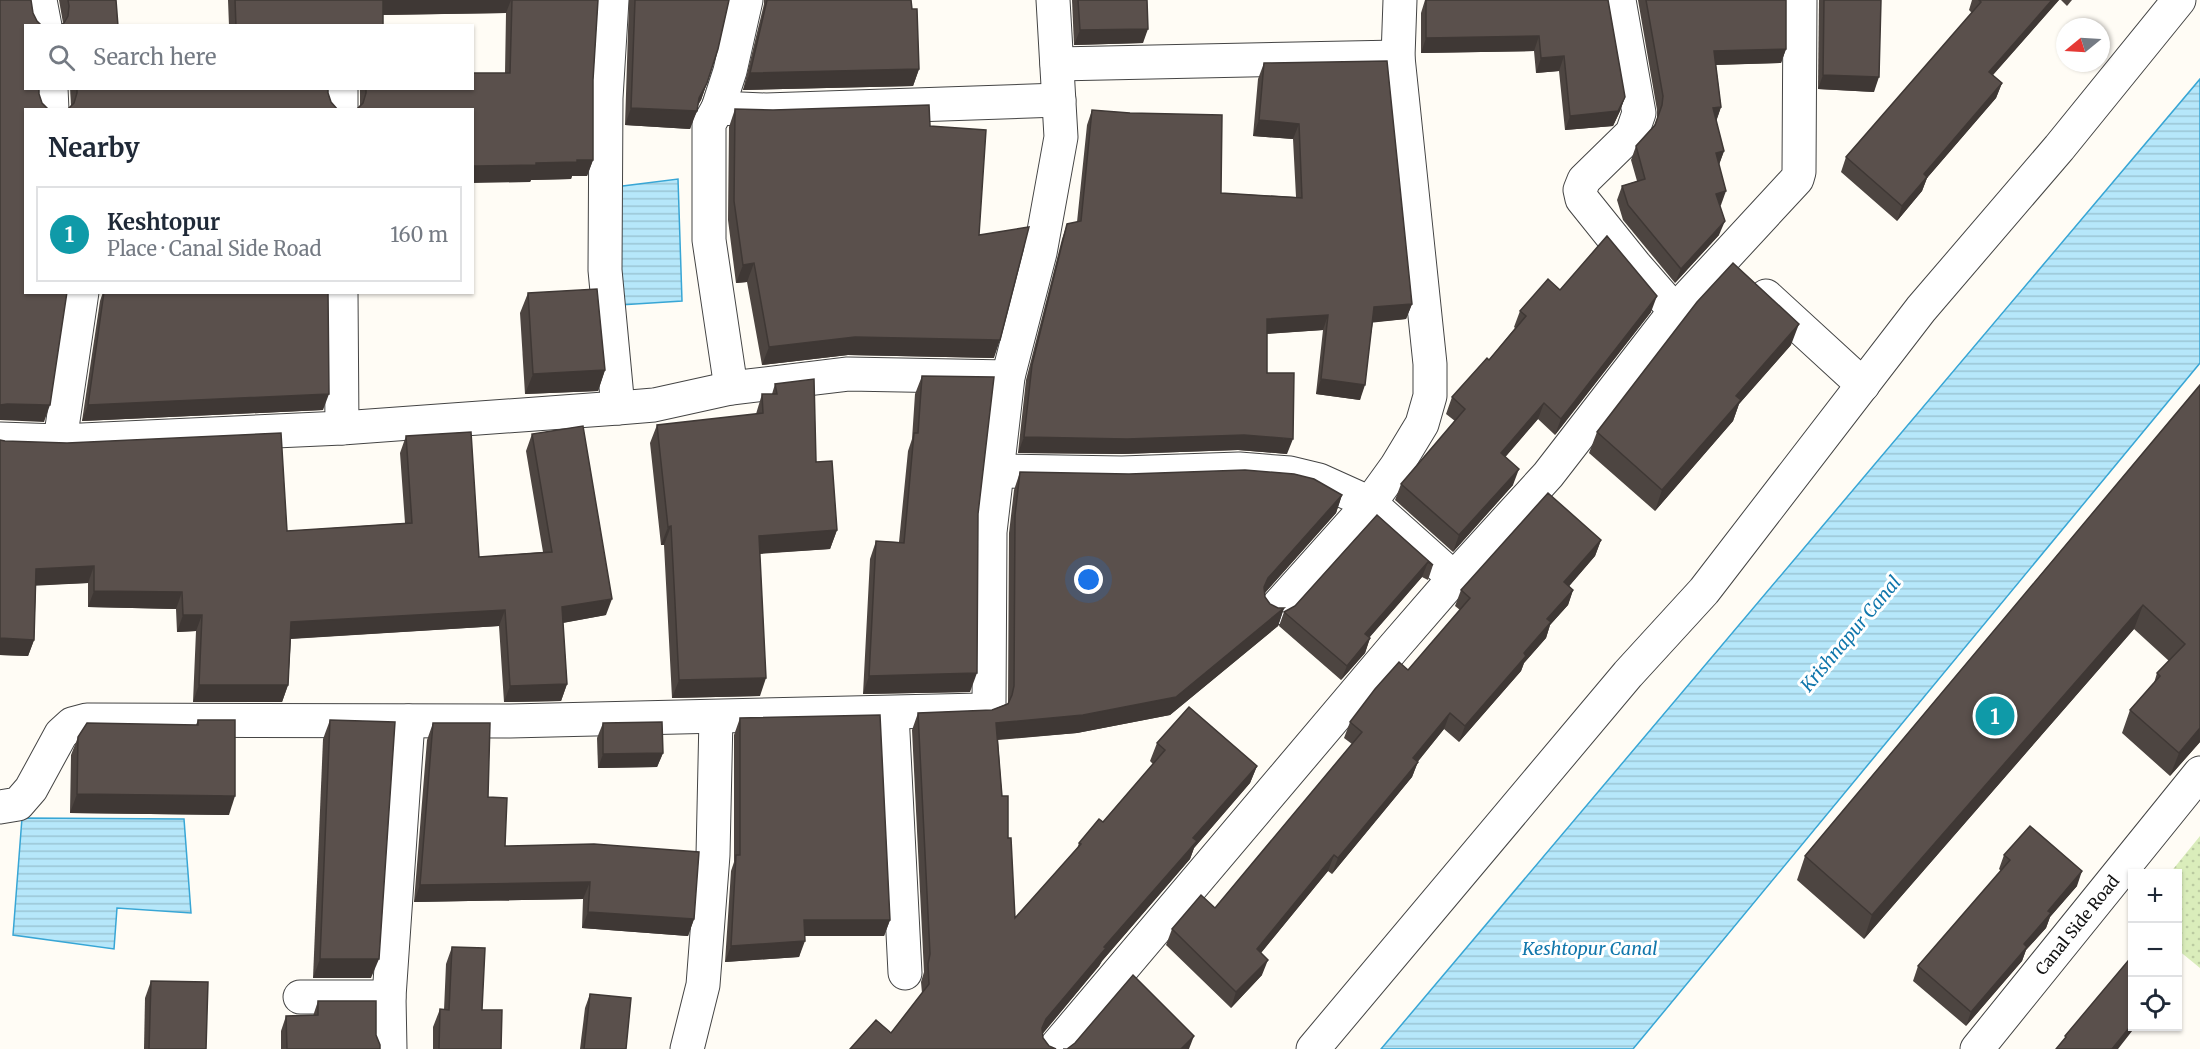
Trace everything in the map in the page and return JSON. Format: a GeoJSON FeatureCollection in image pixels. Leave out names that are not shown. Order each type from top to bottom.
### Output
{"type":"FeatureCollection","features":[{"type":"Feature","properties":{"kind":"street"},"geometry":{"type":"LineString","coordinates":[[40,0],[45,24]]}},
{"type":"Feature","properties":{"kind":"street"},"geometry":{"type":"LineString","coordinates":[[612,0],[606,98],[605,270],[618,408]]}},
{"type":"Feature","properties":{"kind":"street"},"geometry":{"type":"LineString","coordinates":[[731,388],[709,240],[710,124],[718,108],[730,71],[746,0]]}},
{"type":"Feature","properties":{"kind":"street"},"geometry":{"type":"LineString","coordinates":[[0,807],[18,804],[31,789],[61,734],[72,723],[87,720],[408,721],[716,717],[892,713],[988,708],[990,532],[1008,377],[1040,253],[1061,136],[1053,0]]}},
{"type":"Feature","properties":{"kind":"street"},"geometry":{"type":"LineString","coordinates":[[1276,608],[1370,503],[1422,424],[1430,396],[1430,364],[1398,57],[1400,0]]}},
{"type":"Feature","properties":{"kind":"street"},"geometry":{"type":"LineString","coordinates":[[1619,0],[1639,113],[1632,133],[1584,180],[1580,190],[1582,199],[1588,207],[1675,311]]}},
{"type":"Feature","properties":{"kind":"street"},"geometry":{"type":"LineString","coordinates":[[1054,1049],[1454,578],[1548,475],[1675,311],[1797,180],[1799,172],[1800,0]]}},
{"type":"Feature","properties":{"kind":"street"},"geometry":{"type":"LineString","coordinates":[[1313,1049],[1628,674],[1704,591],[1922,309],[2059,148],[2180,0]]}},
{"type":"Feature","properties":{"kind":"street"},"geometry":{"type":"LineString","coordinates":[[1057,64],[1398,57]]}},
{"type":"Feature","properties":{"kind":"street"},"geometry":{"type":"LineString","coordinates":[[51,90],[52,108]]}},
{"type":"Feature","properties":{"kind":"street"},"geometry":{"type":"LineString","coordinates":[[341,90],[341,108]]}},
{"type":"Feature","properties":{"kind":"street"},"geometry":{"type":"LineString","coordinates":[[718,108],[766,110],[1059,100]]}},
{"type":"Feature","properties":{"kind":"street"},"geometry":{"type":"LineString","coordinates":[[1725,258],[1863,385]]}},
{"type":"Feature","properties":{"kind":"street"},"geometry":{"type":"LineString","coordinates":[[60,441],[82,294]]}},
{"type":"Feature","properties":{"kind":"street"},"geometry":{"type":"LineString","coordinates":[[341,294],[342,428]]}},
{"type":"Feature","properties":{"kind":"street"},"geometry":{"type":"LineString","coordinates":[[0,439],[60,441],[342,428],[618,408],[654,405],[731,388],[848,374],[1008,377]]}},
{"type":"Feature","properties":{"kind":"street"},"geometry":{"type":"LineString","coordinates":[[997,471],[1122,473],[1262,469],[1290,473],[1319,480],[1370,503],[1454,578]]}},
{"type":"Feature","properties":{"kind":"street"},"geometry":{"type":"LineString","coordinates":[[892,713],[904,973]]}},
{"type":"Feature","properties":{"kind":"street"},"geometry":{"type":"LineString","coordinates":[[687,1049],[703,985],[713,855],[716,717]]}},
{"type":"Feature","properties":{"kind":"street"},"geometry":{"type":"LineString","coordinates":[[390,1049],[389,998],[408,721]]}},
{"type":"Feature","properties":{"kind":"street","name":"Canal Side Road"},"geometry":{"type":"LineString","coordinates":[[1977,1049],[2200,773]]}},
{"type":"Feature","properties":{"kind":"street"},"geometry":{"type":"LineString","coordinates":[[300,997],[389,998]]}},
{"type":"Feature","properties":{"kind":"green space"},"geometry":{"type":"Polygon","coordinates":[[[2200,836],[2200,968],[2182,953],[2182,869],[2173,869],[2200,836]]]}},
{"type":"Feature","properties":{"kind":"water","name":"Keshtopur Canal"},"geometry":{"type":"Polygon","coordinates":[[[2200,79],[2200,363],[1633,1049],[1381,1049],[2200,79]]]}},
{"type":"Feature","properties":{"kind":"water"},"geometry":{"type":"Polygon","coordinates":[[[678,179],[682,301],[620,305],[615,187],[678,179]]]}},
{"type":"Feature","properties":{"kind":"water"},"geometry":{"type":"Polygon","coordinates":[[[22,818],[184,819],[191,913],[117,908],[114,949],[13,935],[22,818]]]}},
{"type":"Feature","properties":{"kind":"building"},"geometry":{"type":"Polygon","coordinates":[[[0,0],[31,0],[33,13],[40,24],[24,24],[24,90],[39,90],[42,103],[47,108],[24,108],[24,294],[67,294],[50,405],[0,405],[0,0]]]}},
{"type":"Feature","properties":{"kind":"building"},"geometry":{"type":"Polygon","coordinates":[[[68,0],[116,0],[118,24],[62,24],[68,16],[68,0]]]}},
{"type":"Feature","properties":{"kind":"building"},"geometry":{"type":"Polygon","coordinates":[[[235,0],[383,0],[383,24],[236,24],[235,0]]]}},
{"type":"Feature","properties":{"kind":"building"},"geometry":{"type":"Polygon","coordinates":[[[512,0],[598,0],[593,80],[593,160],[536,163],[536,165],[474,166],[474,108],[358,108],[363,103],[366,90],[474,90],[474,73],[510,73],[512,0]]]}},
{"type":"Feature","properties":{"kind":"building"},"geometry":{"type":"Polygon","coordinates":[[[635,0],[729,0],[718,49],[707,83],[699,98],[697,111],[631,108],[635,0]]]}},
{"type":"Feature","properties":{"kind":"building"},"geometry":{"type":"Polygon","coordinates":[[[767,0],[911,0],[912,9],[917,9],[919,69],[750,73],[767,0]]]}},
{"type":"Feature","properties":{"kind":"building"},"geometry":{"type":"Polygon","coordinates":[[[1078,0],[1147,0],[1148,29],[1080,30],[1078,0]]]}},
{"type":"Feature","properties":{"kind":"building"},"geometry":{"type":"Polygon","coordinates":[[[1426,0],[1608,0],[1625,97],[1618,111],[1570,116],[1564,56],[1541,58],[1539,36],[1426,38],[1426,0]]]}},
{"type":"Feature","properties":{"kind":"building"},"geometry":{"type":"Polygon","coordinates":[[[1646,0],[1786,0],[1786,49],[1714,51],[1721,107],[1713,108],[1724,151],[1716,153],[1726,191],[1716,194],[1725,221],[1681,269],[1628,205],[1622,186],[1645,179],[1636,146],[1655,125],[1662,105],[1663,96],[1646,0]]]}},
{"type":"Feature","properties":{"kind":"building"},"geometry":{"type":"Polygon","coordinates":[[[1824,0],[1881,0],[1879,77],[1823,75],[1824,0]]]}},
{"type":"Feature","properties":{"kind":"building"},"geometry":{"type":"Polygon","coordinates":[[[1979,0],[2052,0],[1989,72],[2002,83],[1924,174],[1927,177],[1902,206],[1846,157],[1981,2],[1979,0]]]}},
{"type":"Feature","properties":{"kind":"building"},"geometry":{"type":"Polygon","coordinates":[[[1387,61],[1412,304],[1374,307],[1365,385],[1321,379],[1328,315],[1267,319],[1267,373],[1294,373],[1293,439],[1244,435],[1127,439],[1024,437],[1032,365],[1067,224],[1081,221],[1092,110],[1222,115],[1221,193],[1302,198],[1299,124],[1259,120],[1264,63],[1387,61]]]}},
{"type":"Feature","properties":{"kind":"building"},"geometry":{"type":"Polygon","coordinates":[[[77,90],[328,90],[331,102],[336,108],[69,108],[74,103],[77,90]]]}},
{"type":"Feature","properties":{"kind":"building"},"geometry":{"type":"Polygon","coordinates":[[[929,105],[930,126],[986,130],[979,235],[1029,227],[1000,340],[855,337],[769,347],[754,263],[743,265],[734,201],[735,109],[929,105]]]}},
{"type":"Feature","properties":{"kind":"building"},"geometry":{"type":"Polygon","coordinates":[[[1607,236],[1657,296],[1561,419],[1544,403],[1501,453],[1519,469],[1459,535],[1401,484],[1465,409],[1452,397],[1487,358],[1489,360],[1526,316],[1520,311],[1548,279],[1560,290],[1607,236]]]}},
{"type":"Feature","properties":{"kind":"building"},"geometry":{"type":"Polygon","coordinates":[[[1733,263],[1799,324],[1736,396],[1741,400],[1662,490],[1597,432],[1697,302],[1733,263]]]}},
{"type":"Feature","properties":{"kind":"building"},"geometry":{"type":"Polygon","coordinates":[[[597,289],[605,370],[533,374],[528,293],[597,289]]]}},
{"type":"Feature","properties":{"kind":"building"},"geometry":{"type":"Polygon","coordinates":[[[104,294],[328,294],[329,394],[88,405],[104,294]]]}},
{"type":"Feature","properties":{"kind":"building"},"geometry":{"type":"Polygon","coordinates":[[[922,376],[994,377],[978,514],[977,673],[869,676],[876,541],[904,543],[914,433],[918,433],[922,376]]]}},
{"type":"Feature","properties":{"kind":"building"},"geometry":{"type":"Polygon","coordinates":[[[814,379],[816,462],[832,461],[837,530],[759,536],[766,678],[679,680],[671,526],[668,527],[657,425],[763,413],[762,394],[777,394],[775,384],[814,379]]]}},
{"type":"Feature","properties":{"kind":"building"},"geometry":{"type":"Polygon","coordinates":[[[2200,385],[2200,728],[2179,753],[2130,710],[2160,676],[2157,673],[2185,644],[2143,605],[1872,915],[1805,856],[2200,385]]]}},
{"type":"Feature","properties":{"kind":"building"},"geometry":{"type":"Polygon","coordinates":[[[583,426],[612,599],[562,607],[567,684],[510,686],[505,610],[291,622],[288,685],[199,685],[202,615],[183,615],[182,592],[94,591],[94,566],[36,569],[34,640],[0,638],[0,440],[67,443],[281,433],[287,531],[412,523],[406,436],[471,432],[479,557],[552,552],[532,434],[583,426]]]}},
{"type":"Feature","properties":{"kind":"building"},"geometry":{"type":"Polygon","coordinates":[[[1245,470],[1294,474],[1314,479],[1342,495],[1268,578],[1264,587],[1265,597],[1270,604],[1284,608],[1176,697],[1083,715],[996,723],[1002,796],[1008,796],[1008,838],[1011,838],[1015,918],[1081,844],[1079,843],[1099,819],[1103,822],[1165,750],[1157,743],[1189,707],[1257,766],[1193,838],[1197,841],[1104,947],[1106,948],[1046,1019],[1042,1028],[1043,1038],[1049,1046],[1056,1049],[850,1049],[876,1020],[891,1033],[929,984],[930,954],[918,713],[992,710],[1008,704],[1012,695],[1014,686],[1015,515],[1020,472],[1129,474],[1245,470]]]}},
{"type":"Feature","properties":{"kind":"building"},"geometry":{"type":"Polygon","coordinates":[[[1548,493],[1601,540],[1564,582],[1573,590],[1547,619],[1551,622],[1524,653],[1526,656],[1465,726],[1450,713],[1413,758],[1418,762],[1338,858],[1334,855],[1257,949],[1268,960],[1236,992],[1172,929],[1201,895],[1215,908],[1362,732],[1350,722],[1375,689],[1399,662],[1408,670],[1470,598],[1461,590],[1548,493]]]}},
{"type":"Feature","properties":{"kind":"building"},"geometry":{"type":"Polygon","coordinates":[[[1377,515],[1433,565],[1428,562],[1365,634],[1370,638],[1347,666],[1284,612],[1295,606],[1377,515]]]}},
{"type":"Feature","properties":{"kind":"building"},"geometry":{"type":"Polygon","coordinates":[[[880,715],[890,920],[804,920],[805,941],[731,946],[736,855],[740,855],[740,718],[880,715]]]}},
{"type":"Feature","properties":{"kind":"building"},"geometry":{"type":"Polygon","coordinates":[[[198,720],[235,720],[235,796],[77,794],[78,737],[87,723],[198,725],[198,720]]]}},
{"type":"Feature","properties":{"kind":"building"},"geometry":{"type":"Polygon","coordinates":[[[330,720],[395,722],[379,959],[320,959],[330,720]]]}},
{"type":"Feature","properties":{"kind":"building"},"geometry":{"type":"Polygon","coordinates":[[[662,722],[663,753],[603,754],[603,723],[662,722]]]}},
{"type":"Feature","properties":{"kind":"building"},"geometry":{"type":"Polygon","coordinates":[[[433,723],[490,723],[488,797],[507,798],[505,846],[594,844],[699,852],[694,919],[588,912],[590,882],[420,885],[433,723]]]}},
{"type":"Feature","properties":{"kind":"building"},"geometry":{"type":"Polygon","coordinates":[[[2030,826],[2082,871],[2048,911],[2051,913],[2024,944],[2027,947],[1971,1012],[1918,966],[2010,860],[2004,855],[2030,826]]]}},
{"type":"Feature","properties":{"kind":"building"},"geometry":{"type":"Polygon","coordinates":[[[452,947],[485,948],[482,1010],[502,1010],[501,1049],[439,1049],[440,1009],[449,1010],[452,947]]]}},
{"type":"Feature","properties":{"kind":"building"},"geometry":{"type":"Polygon","coordinates":[[[2128,961],[2128,1029],[2112,1049],[2056,1049],[2128,961]]]}},
{"type":"Feature","properties":{"kind":"building"},"geometry":{"type":"Polygon","coordinates":[[[1133,975],[1194,1036],[1181,1049],[1067,1049],[1075,1043],[1133,975]]]}},
{"type":"Feature","properties":{"kind":"building"},"geometry":{"type":"Polygon","coordinates":[[[151,981],[208,982],[206,1049],[149,1049],[151,981]]]}},
{"type":"Feature","properties":{"kind":"building"},"geometry":{"type":"Polygon","coordinates":[[[590,994],[631,998],[626,1049],[584,1049],[590,994]]]}},
{"type":"Feature","properties":{"kind":"building"},"geometry":{"type":"Polygon","coordinates":[[[318,1001],[376,1001],[376,1035],[380,1049],[287,1049],[286,1016],[318,1015],[318,1001]]]}},
{"type":"Feature","properties":{"kind":"place","name":"Keshtopur"},"geometry":{"type":"Point","coordinates":[1995,716]}},
{"type":"Feature","properties":{"kind":"water label","name":"Krishnapur Canal"},"geometry":{"type":"Point","coordinates":[1851,634]}}]}
